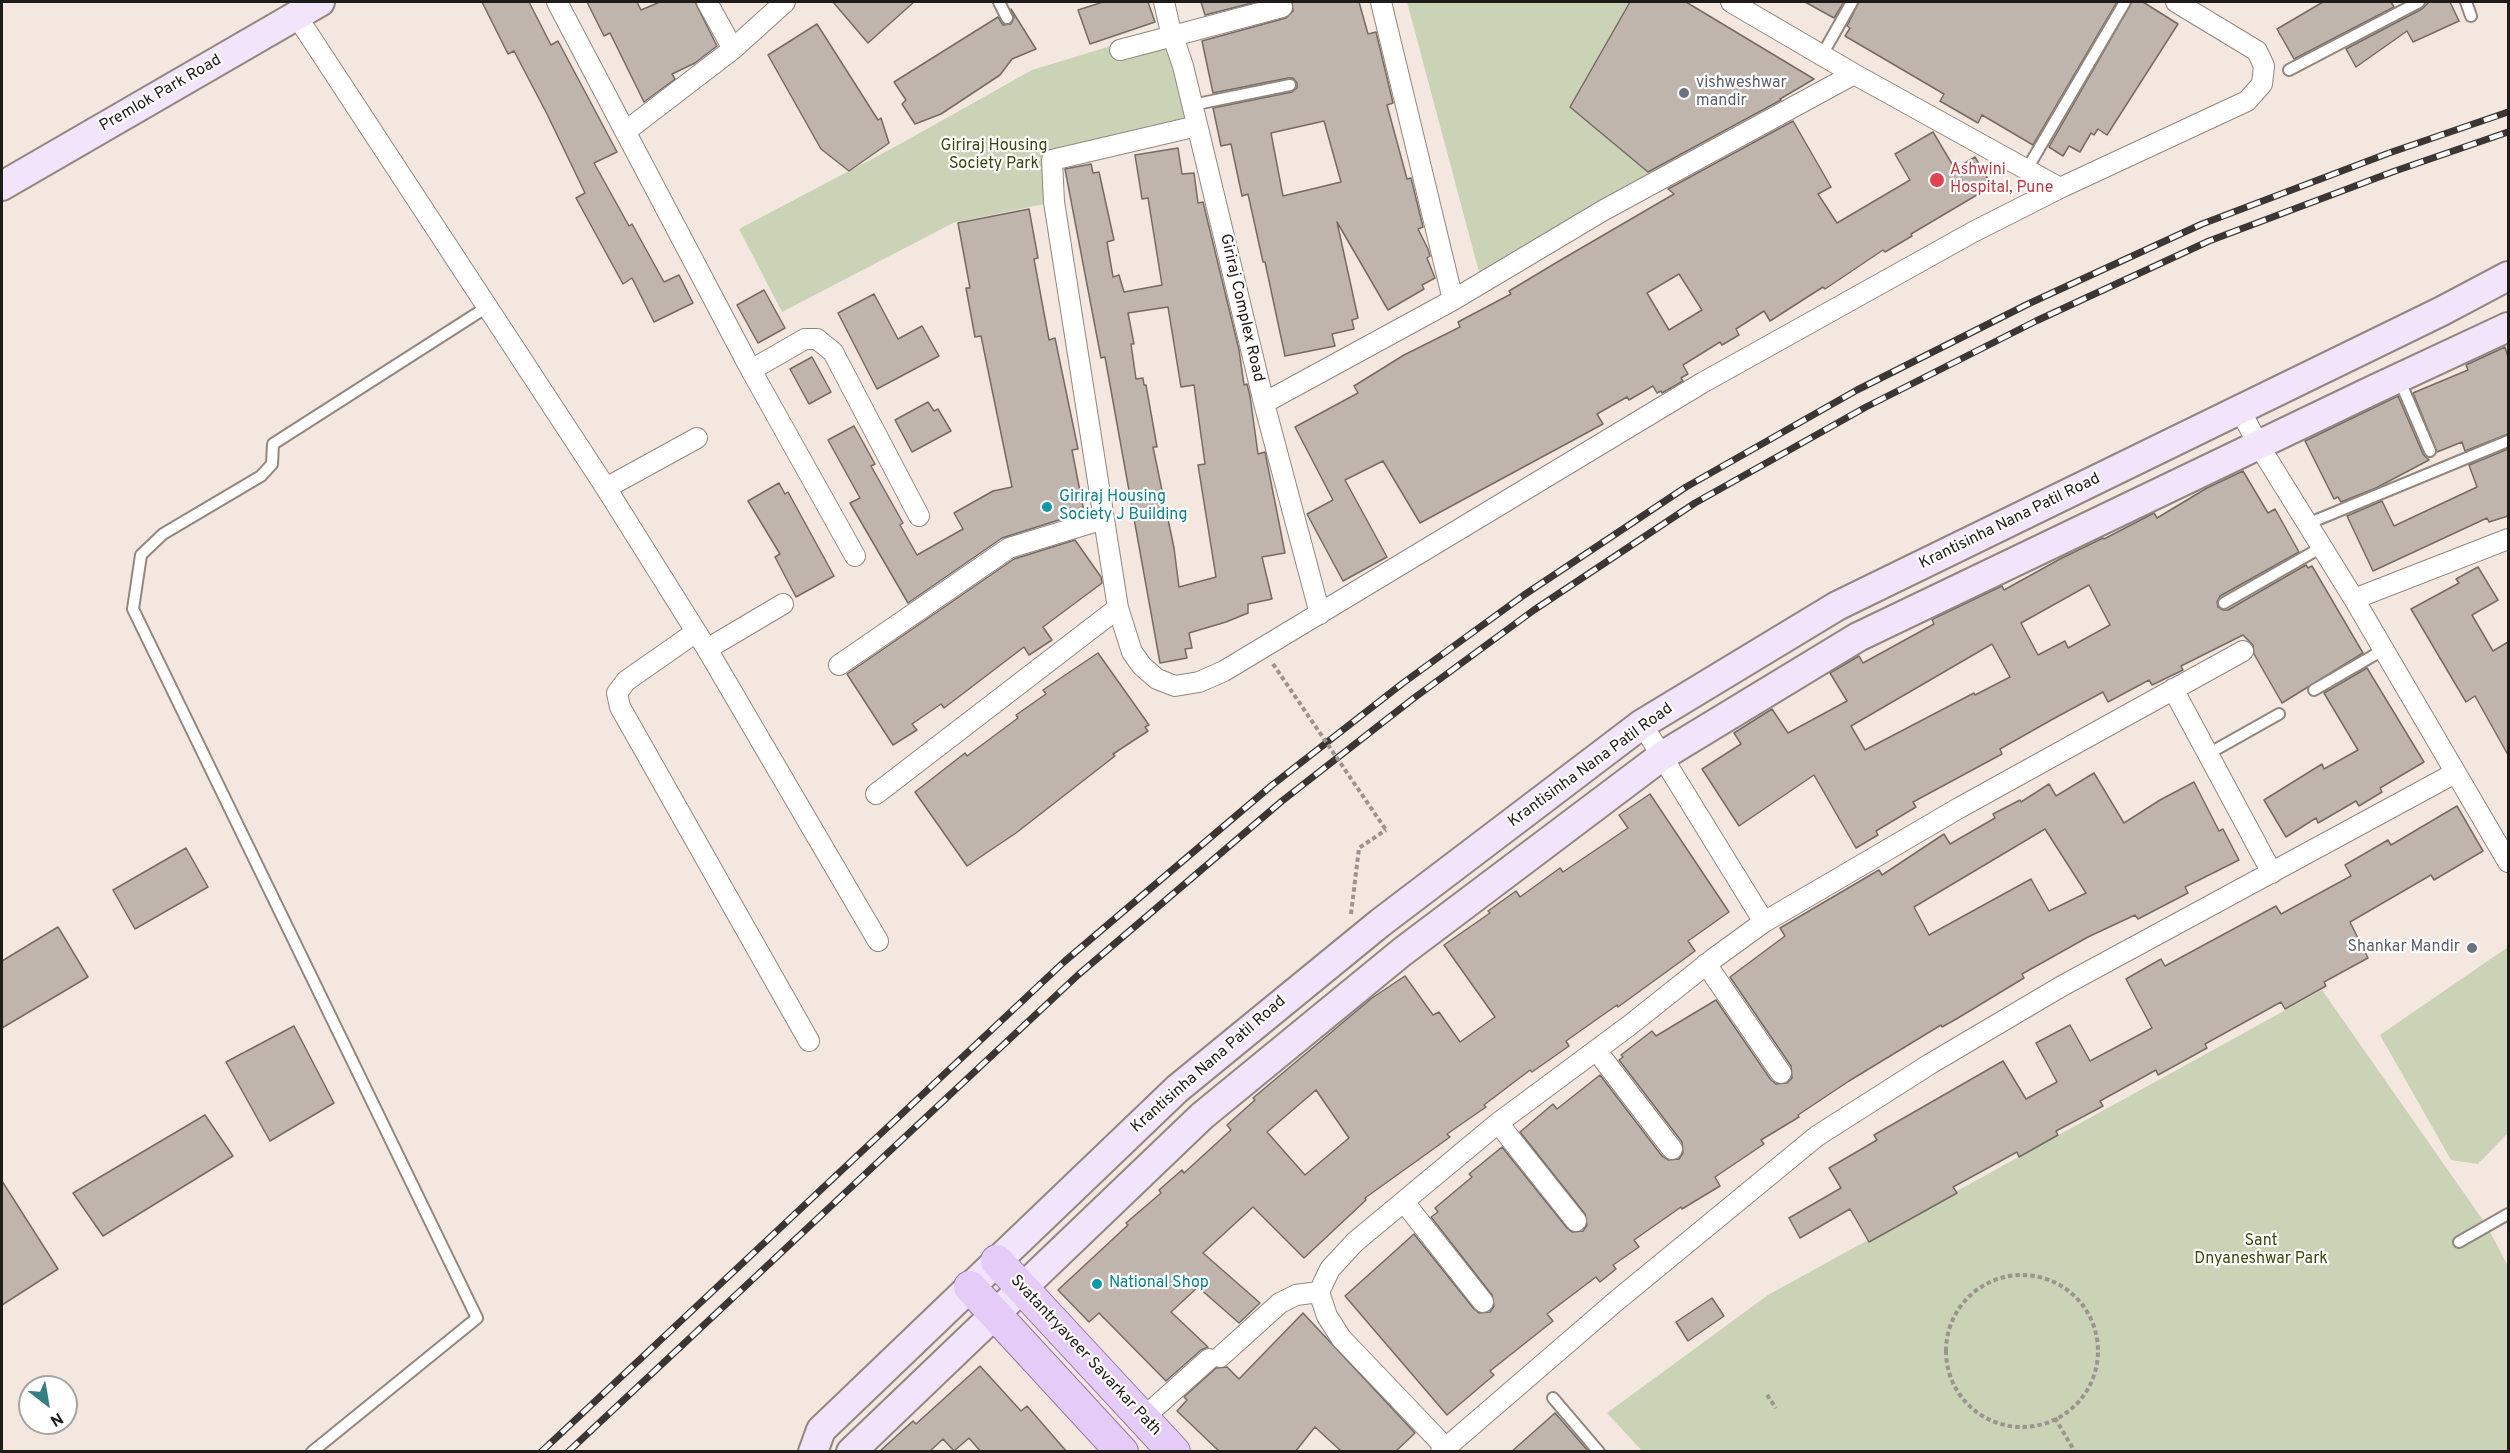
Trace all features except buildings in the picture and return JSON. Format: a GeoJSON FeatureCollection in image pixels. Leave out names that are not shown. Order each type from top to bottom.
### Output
{"type":"FeatureCollection","features":[{"type":"Feature","properties":{"kind":"main road","name":"Premlok Park Road"},"geometry":{"type":"LineString","coordinates":[[2,186],[308,8]]}},
{"type":"Feature","properties":{"kind":"main road","name":"Krantisinha Nana Patil Road"},"geometry":{"type":"LineString","coordinates":[[813,1452],[820,1430],[1177,1089],[1360,939],[1642,724],[1837,606],[2240,410],[2508,276]]}},
{"type":"Feature","properties":{"kind":"main road","name":"Krantisinha Nana Patil Road"},"geometry":{"type":"LineString","coordinates":[[851,1452],[1202,1116],[1283,1047],[1402,952],[1662,756],[1858,637],[2398,378],[2508,331]]}},
{"type":"Feature","properties":{"kind":"main road","name":"Svatantryaveer Savarkar Path"},"geometry":{"type":"LineString","coordinates":[[997,1261],[1174,1452]]}},
{"type":"Feature","properties":{"kind":"main road"},"geometry":{"type":"LineString","coordinates":[[970,1287],[1122,1452]]}},
{"type":"Feature","properties":{"kind":"street"},"geometry":{"type":"LineString","coordinates":[[557,2],[751,370],[855,556]]}},
{"type":"Feature","properties":{"kind":"street"},"geometry":{"type":"LineString","coordinates":[[707,2],[734,49]]}},
{"type":"Feature","properties":{"kind":"street"},"geometry":{"type":"LineString","coordinates":[[626,131],[734,49],[785,2]]}},
{"type":"Feature","properties":{"kind":"street","name":"Giriraj Complex Road"},"geometry":{"type":"LineString","coordinates":[[1164,2],[1184,66],[1264,403],[1320,614]]}},
{"type":"Feature","properties":{"kind":"street"},"geometry":{"type":"LineString","coordinates":[[1381,2],[1453,300]]}},
{"type":"Feature","properties":{"kind":"street"},"geometry":{"type":"LineString","coordinates":[[1731,2],[1854,74],[2060,188]]}},
{"type":"Feature","properties":{"kind":"street"},"geometry":{"type":"LineString","coordinates":[[1197,126],[1052,160],[1054,202],[1118,608],[1132,652],[1142,666],[1157,680],[1175,686],[1199,682],[1224,671],[1702,383],[1973,231],[2247,101],[2262,84],[2264,66],[2257,51],[2176,2]]}},
{"type":"Feature","properties":{"kind":"street"},"geometry":{"type":"LineString","coordinates":[[1120,50],[1282,7]]}},
{"type":"Feature","properties":{"kind":"street"},"geometry":{"type":"LineString","coordinates":[[308,8],[487,307],[606,488],[707,649],[878,941]]}},
{"type":"Feature","properties":{"kind":"street"},"geometry":{"type":"LineString","coordinates":[[1264,403],[1453,300],[1604,210],[1854,74]]}},
{"type":"Feature","properties":{"kind":"street"},"geometry":{"type":"LineString","coordinates":[[751,370],[805,339],[817,339],[833,352],[919,516]]}},
{"type":"Feature","properties":{"kind":"street"},"geometry":{"type":"LineString","coordinates":[[2240,410],[2258,444],[2354,599],[2508,862]]}},
{"type":"Feature","properties":{"kind":"street"},"geometry":{"type":"LineString","coordinates":[[606,488],[697,438]]}},
{"type":"Feature","properties":{"kind":"street"},"geometry":{"type":"LineString","coordinates":[[839,665],[1009,548],[1104,519]]}},
{"type":"Feature","properties":{"kind":"street"},"geometry":{"type":"LineString","coordinates":[[2354,599],[2508,539]]}},
{"type":"Feature","properties":{"kind":"street"},"geometry":{"type":"LineString","coordinates":[[707,649],[783,604]]}},
{"type":"Feature","properties":{"kind":"street"},"geometry":{"type":"LineString","coordinates":[[876,794],[1118,608]]}},
{"type":"Feature","properties":{"kind":"street"},"geometry":{"type":"LineString","coordinates":[[696,632],[626,681],[617,693],[620,707],[808,1041]]}},
{"type":"Feature","properties":{"kind":"street"},"geometry":{"type":"LineString","coordinates":[[2242,651],[1888,849],[1764,922],[1706,964],[1498,1123],[1348,1249],[1330,1269],[1319,1292],[1327,1316],[1341,1338],[1443,1449],[1615,1302],[1817,1136],[1930,1064],[2062,986],[2455,773]]}},
{"type":"Feature","properties":{"kind":"street"},"geometry":{"type":"LineString","coordinates":[[2173,689],[2272,873]]}},
{"type":"Feature","properties":{"kind":"street"},"geometry":{"type":"LineString","coordinates":[[1642,724],[1764,922]]}},
{"type":"Feature","properties":{"kind":"street"},"geometry":{"type":"LineString","coordinates":[[1706,964],[1781,1073]]}},
{"type":"Feature","properties":{"kind":"street"},"geometry":{"type":"LineString","coordinates":[[1596,1050],[1672,1149]]}},
{"type":"Feature","properties":{"kind":"street"},"geometry":{"type":"LineString","coordinates":[[1498,1123],[1576,1221]]}},
{"type":"Feature","properties":{"kind":"street"},"geometry":{"type":"LineString","coordinates":[[1404,1202],[1483,1302]]}},
{"type":"Feature","properties":{"kind":"street"},"geometry":{"type":"LineString","coordinates":[[1143,1418],[1280,1304],[1296,1295],[1319,1292]]}},
{"type":"Feature","properties":{"kind":"lane"},"geometry":{"type":"LineString","coordinates":[[999,2],[1007,18]]}},
{"type":"Feature","properties":{"kind":"lane"},"geometry":{"type":"LineString","coordinates":[[1822,55],[1852,2]]}},
{"type":"Feature","properties":{"kind":"lane"},"geometry":{"type":"LineString","coordinates":[[2027,169],[2125,2]]}},
{"type":"Feature","properties":{"kind":"lane"},"geometry":{"type":"LineString","coordinates":[[2289,70],[2419,2]]}},
{"type":"Feature","properties":{"kind":"lane"},"geometry":{"type":"LineString","coordinates":[[2466,2],[2471,16]]}},
{"type":"Feature","properties":{"kind":"lane"},"geometry":{"type":"LineString","coordinates":[[1192,105],[1290,85]]}},
{"type":"Feature","properties":{"kind":"lane"},"geometry":{"type":"LineString","coordinates":[[312,1452],[477,1318],[133,609],[141,555],[164,534],[261,476],[272,464],[273,444],[487,307]]}},
{"type":"Feature","properties":{"kind":"lane"},"geometry":{"type":"LineString","coordinates":[[2398,378],[2430,451]]}},
{"type":"Feature","properties":{"kind":"lane"},"geometry":{"type":"LineString","coordinates":[[2307,524],[2508,441]]}},
{"type":"Feature","properties":{"kind":"lane"},"geometry":{"type":"LineString","coordinates":[[2224,603],[2322,547]]}},
{"type":"Feature","properties":{"kind":"lane"},"geometry":{"type":"LineString","coordinates":[[2314,690],[2383,650]]}},
{"type":"Feature","properties":{"kind":"lane"},"geometry":{"type":"LineString","coordinates":[[2208,754],[2279,714]]}},
{"type":"Feature","properties":{"kind":"lane"},"geometry":{"type":"LineString","coordinates":[[2459,1242],[2508,1214]]}},
{"type":"Feature","properties":{"kind":"lane"},"geometry":{"type":"LineString","coordinates":[[1553,1398],[1599,1452]]}},
{"type":"Feature","properties":{"kind":"path"},"geometry":{"type":"LineString","coordinates":[[1273,664],[1386,830],[1359,848],[1350,925],[1360,939]]}},
{"type":"Feature","properties":{"kind":"path"},"geometry":{"type":"LineString","coordinates":[[2012,1275],[2038,1276],[2062,1285],[2082,1302],[2094,1324],[2099,1350],[2095,1374],[2084,1396],[2066,1414],[2055,1418],[2043,1424],[2019,1427],[1994,1422],[1973,1410],[1956,1391],[1947,1368],[1945,1344],[1952,1319],[1967,1298],[1988,1282],[2012,1275]]}},
{"type":"Feature","properties":{"kind":"path"},"geometry":{"type":"LineString","coordinates":[[1767,1395],[1776,1408]]}},
{"type":"Feature","properties":{"kind":"path"},"geometry":{"type":"LineString","coordinates":[[2055,1418],[2075,1452]]}},
{"type":"Feature","properties":{"kind":"green space"},"geometry":{"type":"Polygon","coordinates":[[[1407,2],[1682,2],[1814,79],[1479,272],[1407,2]]]}},
{"type":"Feature","properties":{"kind":"green space","name":"Giriraj Housing Society Park"},"geometry":{"type":"Polygon","coordinates":[[[1170,28],[1197,126],[1052,160],[1054,202],[953,223],[782,312],[739,229],[902,143],[1032,70],[1170,28]]]}},
{"type":"Feature","properties":{"kind":"green space"},"geometry":{"type":"Polygon","coordinates":[[[2508,947],[2508,1133],[2478,1164],[2451,1160],[2380,1035],[2508,947]]]}},
{"type":"Feature","properties":{"kind":"green space","name":"Sant Dnyaneshwar Park"},"geometry":{"type":"Polygon","coordinates":[[[2322,990],[2487,1226],[2508,1266],[2508,1451],[1643,1452],[1607,1413],[1768,1295],[2322,990]]]}},
{"type":"Feature","properties":{"kind":"railway"},"geometry":{"type":"LineString","coordinates":[[541,1452],[1065,961],[1271,786],[1403,683],[1524,595],[1686,487],[1857,390],[2028,304],[2202,224],[2389,153],[2508,112]]}},
{"type":"Feature","properties":{"kind":"railway"},"geometry":{"type":"LineString","coordinates":[[568,1452],[1078,975],[1282,801],[1414,698],[1534,610],[1695,503],[1866,407],[2036,321],[2209,241],[2395,171],[2508,132]]}},
{"type":"Feature","properties":{"kind":"place","name":"vishweshwar mandir"},"geometry":{"type":"Point","coordinates":[1684,93]}},
{"type":"Feature","properties":{"kind":"place","name":"Ashwini Hospital, Pune"},"geometry":{"type":"Point","coordinates":[1937,180]}},
{"type":"Feature","properties":{"kind":"place","name":"Giriraj Housing Society J Building"},"geometry":{"type":"Point","coordinates":[1047,507]}},
{"type":"Feature","properties":{"kind":"place","name":"Shankar Mandir"},"geometry":{"type":"Point","coordinates":[2472,948]}},
{"type":"Feature","properties":{"kind":"place","name":"National Shop"},"geometry":{"type":"Point","coordinates":[1097,1284]}}]}
